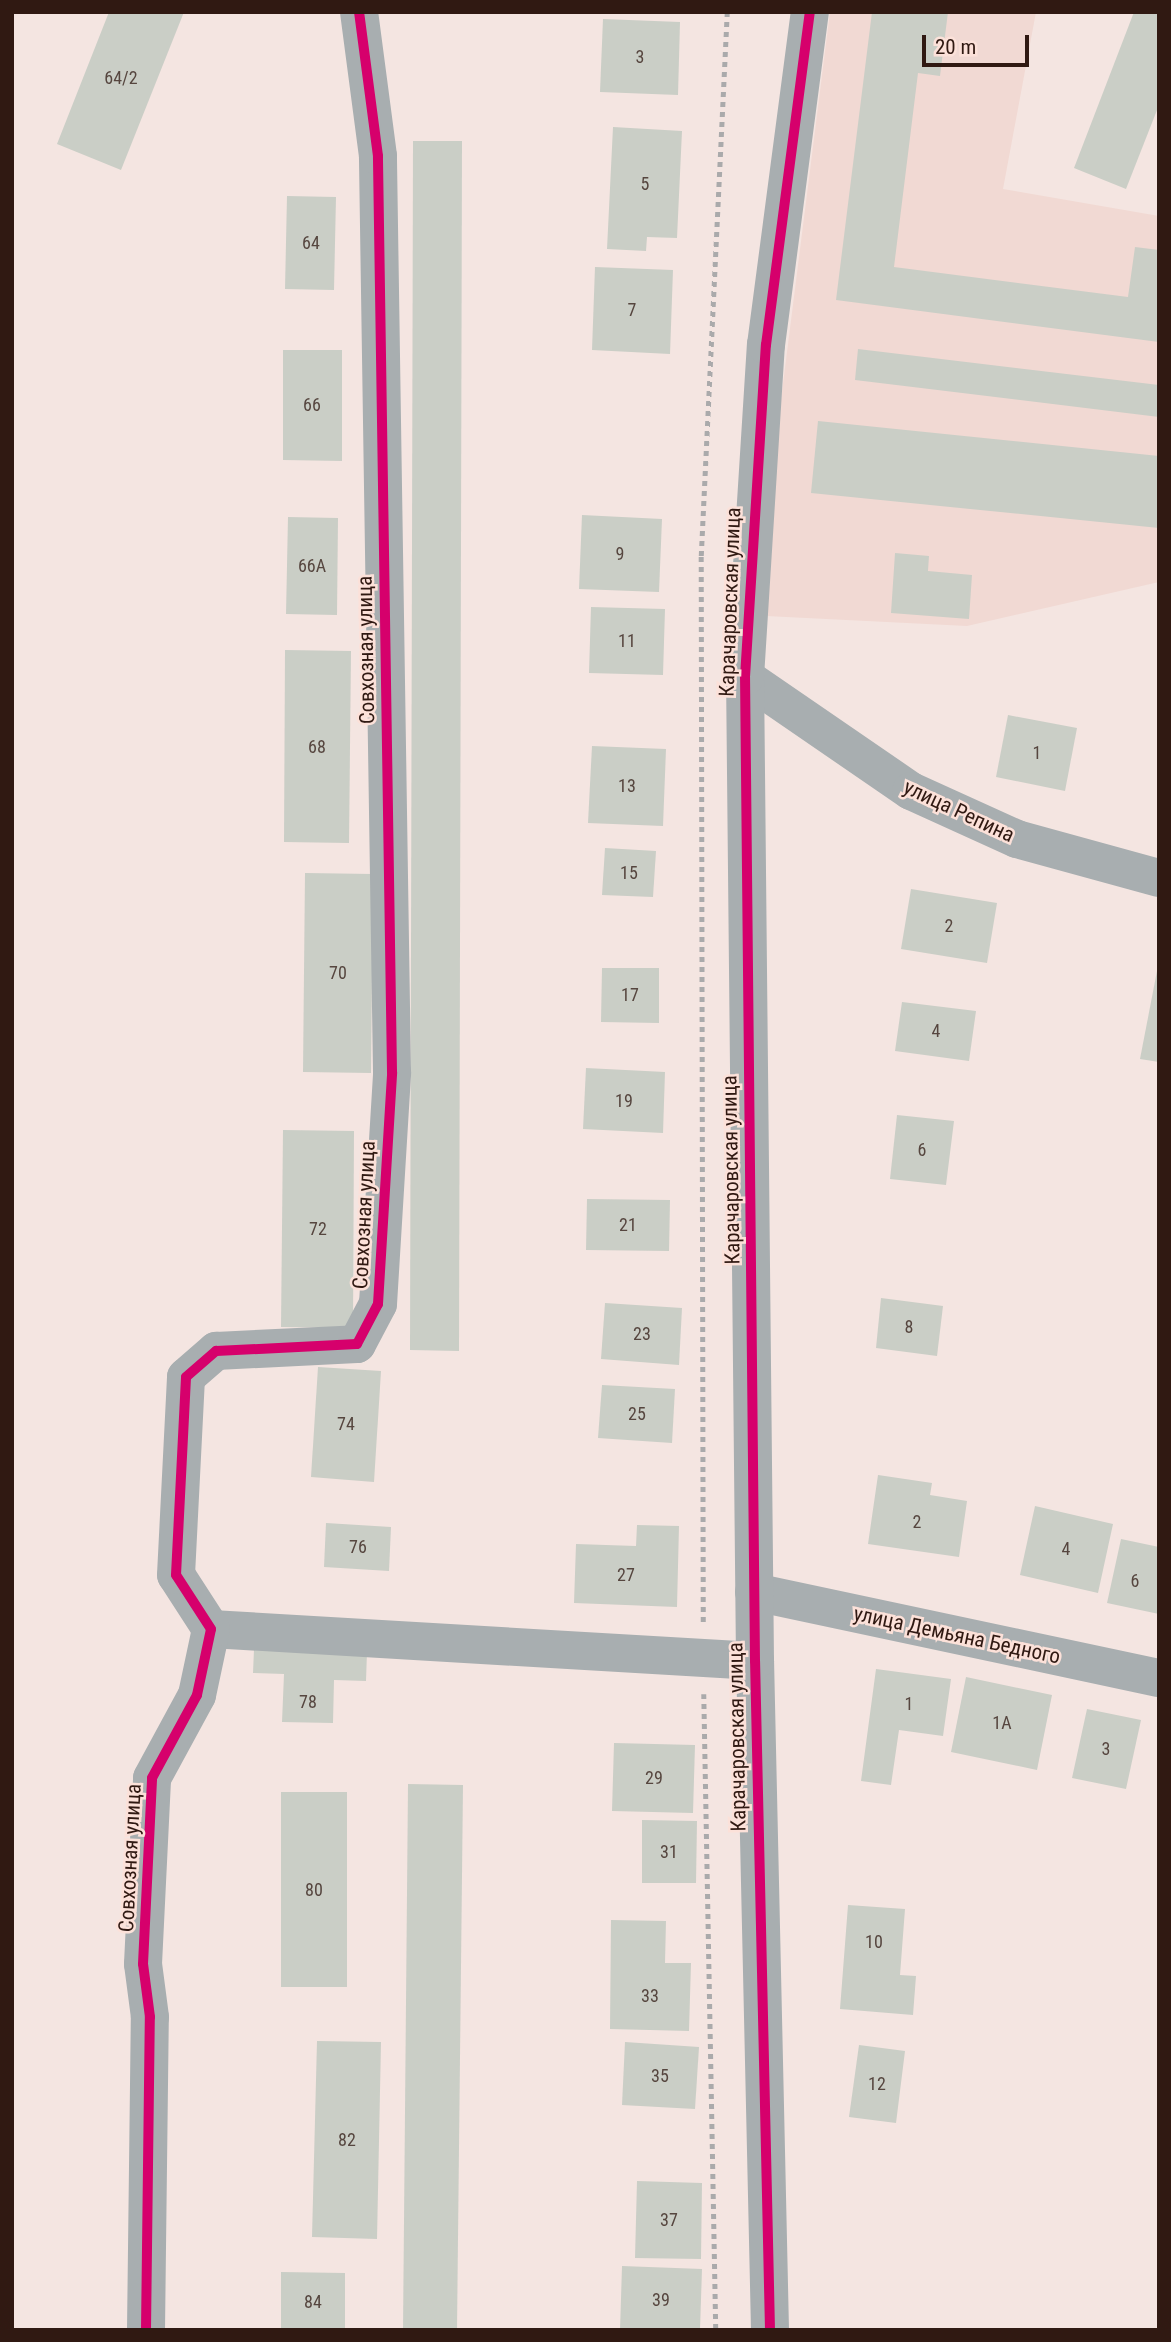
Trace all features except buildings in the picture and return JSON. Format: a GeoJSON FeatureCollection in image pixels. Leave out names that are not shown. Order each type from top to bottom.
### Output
{"type":"FeatureCollection","features":[{"type":"Feature","properties":{"kind":"street","name":"Совхозная улица"},"geometry":{"type":"LineString","coordinates":[[146,2330],[150,2017],[143,1964],[152,1778],[197,1695],[211,1629],[176,1575],[186,1377],[216,1351],[358,1344],[378,1304],[391,1004],[379,156],[359,12]]}},
{"type":"Feature","properties":{"kind":"street","name":"Карачаровская улица"},"geometry":{"type":"LineString","coordinates":[[771,2330],[755,1661],[745,677],[766,345],[810,12]]}},
{"type":"Feature","properties":{"kind":"street","name":"улица Репина"},"geometry":{"type":"LineString","coordinates":[[745,677],[911,791],[1017,839],[1159,878]]}},
{"type":"Feature","properties":{"kind":"street","name":"улица Демьяна Бедного"},"geometry":{"type":"LineString","coordinates":[[754,1592],[1159,1678]]}},
{"type":"Feature","properties":{"kind":"street"},"geometry":{"type":"LineString","coordinates":[[211,1629],[704,1662],[755,1661]]}},
{"type":"Feature","properties":{"kind":"path"},"geometry":{"type":"LineString","coordinates":[[716,2330],[704,1662],[701,556],[727,12]]}},
{"type":"Feature","properties":{"kind":"shaded area"},"geometry":{"type":"Polygon","coordinates":[[[830,12],[1036,12],[1003,189],[1159,216],[1159,582],[967,626],[766,616],[765,526],[830,12]]]}},
{"type":"Feature","properties":{"kind":"cycle path"},"geometry":{"type":"LineString","coordinates":[[146,2330],[150,2017],[143,1964],[152,1778],[197,1695],[211,1629],[176,1575],[186,1377],[216,1351],[357,1344],[378,1304],[392,1072],[378,156],[359,12]]}},
{"type":"Feature","properties":{"kind":"cycle path"},"geometry":{"type":"LineString","coordinates":[[770,2330],[755,1661],[745,677],[766,345],[810,12]]}}]}
